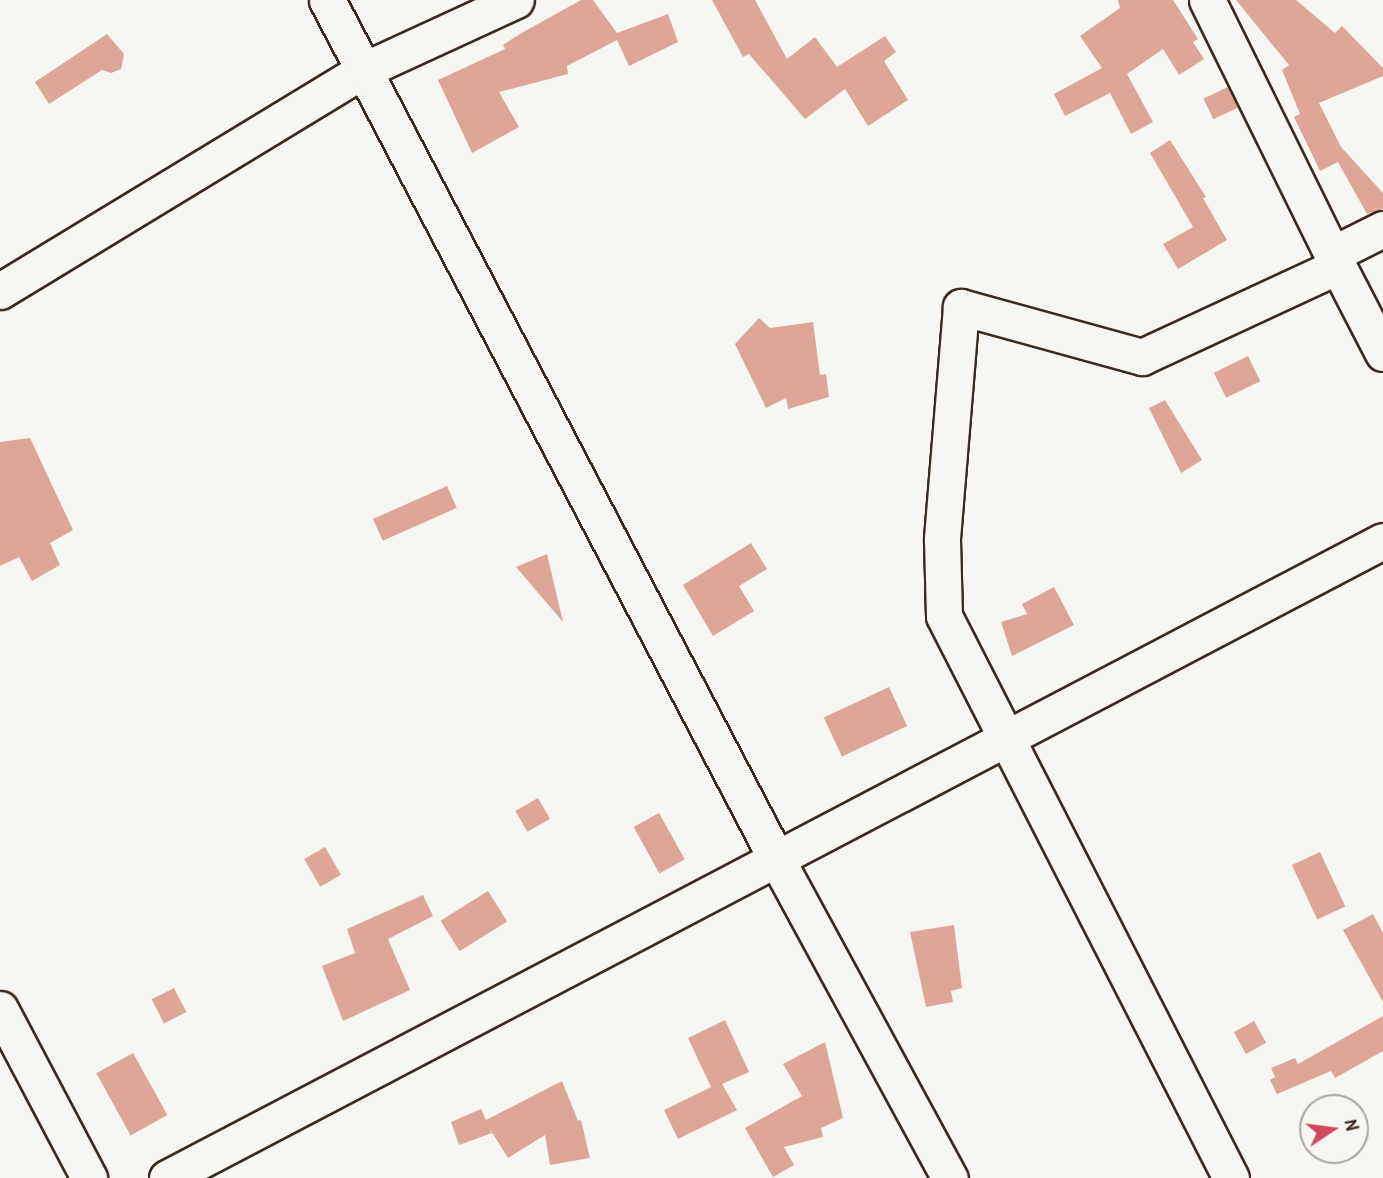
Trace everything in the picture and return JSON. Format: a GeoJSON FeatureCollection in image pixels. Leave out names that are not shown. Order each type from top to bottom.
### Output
{"type":"FeatureCollection","features":[{"type":"Feature","properties":{"kind":"street"},"geometry":{"type":"LineString","coordinates":[[327,0],[777,860],[950,1178]]}},
{"type":"Feature","properties":{"kind":"street"},"geometry":{"type":"LineString","coordinates":[[0,290],[363,71],[516,0]]}},
{"type":"Feature","properties":{"kind":"street"},"geometry":{"type":"LineString","coordinates":[[1207,0],[1383,353]]}},
{"type":"Feature","properties":{"kind":"street"},"geometry":{"type":"LineString","coordinates":[[1231,1178],[944,616],[942,540],[961,307],[1142,357],[1335,260],[1383,229]]}},
{"type":"Feature","properties":{"kind":"street"},"geometry":{"type":"LineString","coordinates":[[167,1178],[1383,541]]}},
{"type":"Feature","properties":{"kind":"street"},"geometry":{"type":"LineString","coordinates":[[0,1009],[89,1178]]}},
{"type":"Feature","properties":{"kind":"building"},"geometry":{"type":"Polygon","coordinates":[[[581,0],[593,0],[617,33],[668,14],[678,42],[629,66],[617,40],[567,66],[568,74],[499,92],[519,127],[472,153],[438,80],[505,49],[503,45],[518,35],[581,0]]]}},
{"type":"Feature","properties":{"kind":"building"},"geometry":{"type":"Polygon","coordinates":[[[712,0],[755,0],[787,59],[815,37],[837,67],[885,36],[896,52],[884,61],[908,100],[868,126],[845,89],[805,119],[749,54],[743,57],[712,0]]]}},
{"type":"Feature","properties":{"kind":"building"},"geometry":{"type":"Polygon","coordinates":[[[1118,0],[1173,0],[1198,39],[1193,42],[1204,59],[1179,75],[1163,49],[1127,74],[1153,122],[1131,134],[1110,93],[1065,116],[1054,94],[1102,68],[1080,36],[1120,8],[1118,0]]]}},
{"type":"Feature","properties":{"kind":"building"},"geometry":{"type":"Polygon","coordinates":[[[1236,0],[1296,0],[1335,33],[1342,26],[1383,68],[1383,76],[1319,103],[1341,147],[1383,193],[1383,209],[1367,214],[1338,162],[1320,171],[1294,117],[1300,114],[1282,70],[1289,65],[1236,0]]]}},
{"type":"Feature","properties":{"kind":"building"},"geometry":{"type":"Polygon","coordinates":[[[107,34],[124,54],[121,69],[111,73],[102,70],[49,104],[35,82],[107,34]]]}},
{"type":"Feature","properties":{"kind":"building"},"geometry":{"type":"Polygon","coordinates":[[[1228,87],[1238,108],[1213,119],[1204,98],[1228,87]]]}},
{"type":"Feature","properties":{"kind":"building"},"geometry":{"type":"Polygon","coordinates":[[[1170,140],[1206,197],[1203,198],[1227,240],[1178,269],[1163,244],[1193,227],[1150,153],[1170,140]]]}},
{"type":"Feature","properties":{"kind":"building"},"geometry":{"type":"Polygon","coordinates":[[[759,318],[770,328],[813,322],[820,375],[826,374],[829,397],[788,409],[786,398],[766,408],[735,344],[759,318]]]}},
{"type":"Feature","properties":{"kind":"building"},"geometry":{"type":"Polygon","coordinates":[[[1248,356],[1260,381],[1226,398],[1214,373],[1248,356]]]}},
{"type":"Feature","properties":{"kind":"building"},"geometry":{"type":"Polygon","coordinates":[[[1165,400],[1202,460],[1181,473],[1149,408],[1165,400]]]}},
{"type":"Feature","properties":{"kind":"building"},"geometry":{"type":"Polygon","coordinates":[[[30,438],[73,530],[50,543],[60,565],[32,581],[19,557],[0,566],[0,442],[30,438]]]}},
{"type":"Feature","properties":{"kind":"building"},"geometry":{"type":"Polygon","coordinates":[[[447,486],[457,508],[383,541],[373,519],[447,486]]]}},
{"type":"Feature","properties":{"kind":"building"},"geometry":{"type":"Polygon","coordinates":[[[751,543],[767,569],[739,586],[754,611],[713,636],[683,585],[751,543]]]}},
{"type":"Feature","properties":{"kind":"building"},"geometry":{"type":"Polygon","coordinates":[[[547,554],[563,622],[516,567],[547,554]]]}},
{"type":"Feature","properties":{"kind":"building"},"geometry":{"type":"Polygon","coordinates":[[[1054,587],[1074,625],[1012,656],[1001,622],[1027,614],[1022,604],[1054,587]]]}},
{"type":"Feature","properties":{"kind":"building"},"geometry":{"type":"Polygon","coordinates":[[[889,687],[907,726],[842,756],[824,717],[889,687]]]}},
{"type":"Feature","properties":{"kind":"building"},"geometry":{"type":"Polygon","coordinates":[[[538,798],[550,819],[527,832],[515,811],[538,798]]]}},
{"type":"Feature","properties":{"kind":"building"},"geometry":{"type":"Polygon","coordinates":[[[659,813],[685,859],[659,873],[634,827],[659,813]]]}},
{"type":"Feature","properties":{"kind":"building"},"geometry":{"type":"Polygon","coordinates":[[[325,847],[341,875],[320,887],[304,859],[325,847]]]}},
{"type":"Feature","properties":{"kind":"building"},"geometry":{"type":"Polygon","coordinates":[[[1320,852],[1345,906],[1317,919],[1292,865],[1320,852]]]}},
{"type":"Feature","properties":{"kind":"building"},"geometry":{"type":"Polygon","coordinates":[[[488,891],[507,922],[460,951],[441,921],[488,891]]]}},
{"type":"Feature","properties":{"kind":"building"},"geometry":{"type":"Polygon","coordinates":[[[423,895],[433,916],[388,939],[410,990],[343,1021],[322,966],[355,953],[347,929],[423,895]]]}},
{"type":"Feature","properties":{"kind":"building"},"geometry":{"type":"Polygon","coordinates":[[[1373,914],[1383,933],[1383,1002],[1343,930],[1373,914]]]}},
{"type":"Feature","properties":{"kind":"building"},"geometry":{"type":"Polygon","coordinates":[[[954,925],[962,988],[951,991],[953,1002],[926,1007],[910,932],[954,925]]]}},
{"type":"Feature","properties":{"kind":"building"},"geometry":{"type":"Polygon","coordinates":[[[174,988],[186,1012],[164,1023],[152,999],[174,988]]]}},
{"type":"Feature","properties":{"kind":"building"},"geometry":{"type":"Polygon","coordinates":[[[1383,1016],[1383,1051],[1335,1078],[1331,1071],[1277,1094],[1270,1080],[1275,1077],[1271,1068],[1295,1058],[1298,1064],[1383,1016]]]}},
{"type":"Feature","properties":{"kind":"building"},"geometry":{"type":"Polygon","coordinates":[[[725,1020],[749,1072],[722,1084],[737,1110],[678,1139],[664,1110],[711,1087],[688,1038],[725,1020]]]}},
{"type":"Feature","properties":{"kind":"building"},"geometry":{"type":"Polygon","coordinates":[[[1254,1021],[1266,1043],[1246,1054],[1234,1032],[1254,1021]]]}},
{"type":"Feature","properties":{"kind":"building"},"geometry":{"type":"Polygon","coordinates":[[[825,1042],[843,1118],[821,1128],[823,1137],[784,1147],[794,1165],[773,1177],[745,1128],[802,1096],[783,1064],[825,1042]]]}},
{"type":"Feature","properties":{"kind":"building"},"geometry":{"type":"Polygon","coordinates":[[[133,1053],[167,1115],[131,1135],[96,1073],[133,1053]]]}},
{"type":"Feature","properties":{"kind":"building"},"geometry":{"type":"Polygon","coordinates":[[[562,1081],[578,1121],[581,1120],[590,1158],[550,1165],[545,1135],[508,1158],[488,1126],[492,1133],[459,1145],[451,1122],[481,1109],[486,1120],[562,1081]]]}}]}
